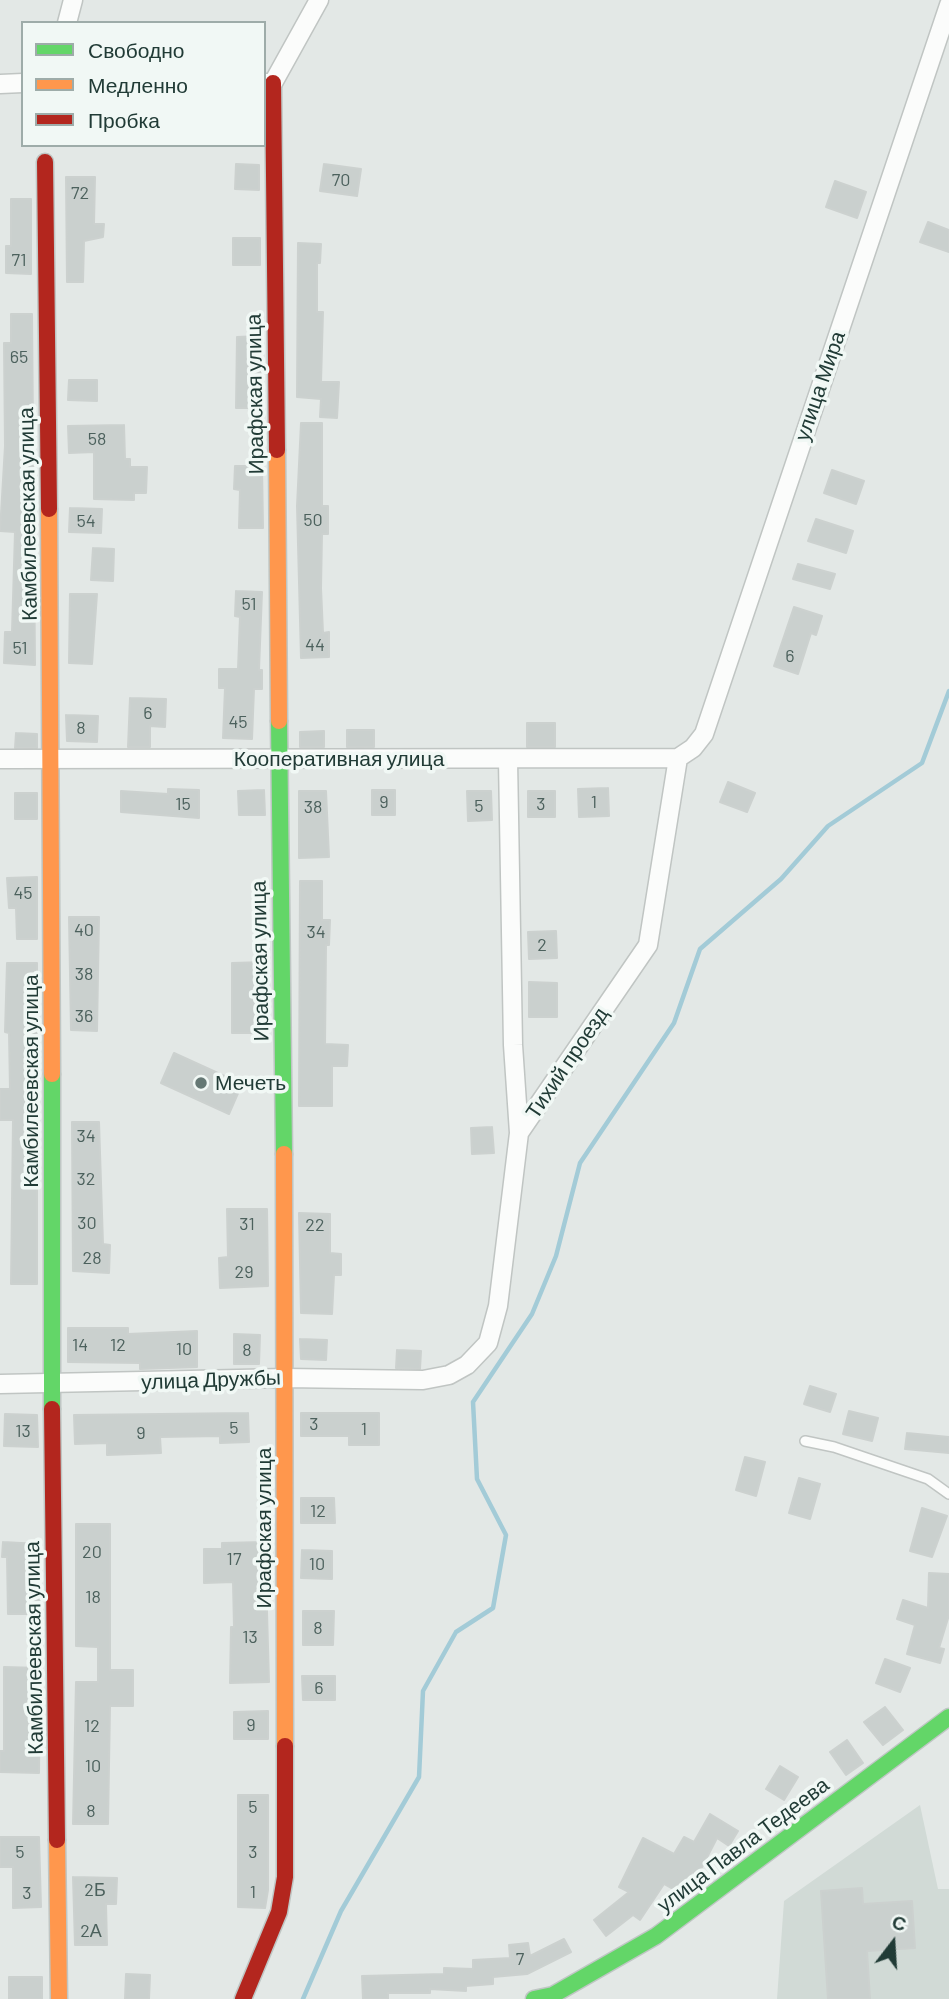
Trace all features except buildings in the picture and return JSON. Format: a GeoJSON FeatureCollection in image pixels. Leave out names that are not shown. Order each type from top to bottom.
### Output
{"type":"FeatureCollection","features":[{"type":"Feature","properties":{"kind":"street"},"geometry":{"type":"LineString","coordinates":[[68,21],[73,0]]}},
{"type":"Feature","properties":{"kind":"street"},"geometry":{"type":"LineString","coordinates":[[269,83],[319,0]]}},
{"type":"Feature","properties":{"kind":"street","name":"улица Мира"},"geometry":{"type":"LineString","coordinates":[[678,758],[693,748],[704,734],[949,5]]}},
{"type":"Feature","properties":{"kind":"street"},"geometry":{"type":"LineString","coordinates":[[0,84],[21,83]]}},
{"type":"Feature","properties":{"kind":"street","name":"Ирафская улица"},"geometry":{"type":"LineString","coordinates":[[243,1999],[279,1912],[285,1877],[286,1378],[269,83]]}},
{"type":"Feature","properties":{"kind":"street","name":"Камбилеевская улица"},"geometry":{"type":"LineString","coordinates":[[45,162],[52,759],[52,1385],[59,1999]]}},
{"type":"Feature","properties":{"kind":"street","name":"Кооперативная улица"},"geometry":{"type":"LineString","coordinates":[[0,759],[678,758]]}},
{"type":"Feature","properties":{"kind":"street","name":"Тихий проезд"},"geometry":{"type":"LineString","coordinates":[[423,1380],[449,1375],[467,1365],[488,1343],[498,1306],[519,1133],[648,945],[678,758]]}},
{"type":"Feature","properties":{"kind":"street"},"geometry":{"type":"LineString","coordinates":[[508,760],[513,1045],[519,1133]]}},
{"type":"Feature","properties":{"kind":"street","name":"улица Дружбы"},"geometry":{"type":"LineString","coordinates":[[0,1384],[286,1378],[423,1380]]}},
{"type":"Feature","properties":{"kind":"street","name":"улица Павла Тедеева"},"geometry":{"type":"LineString","coordinates":[[534,1999],[559,1997],[656,1936],[947,1714]]}},
{"type":"Feature","properties":{"kind":"lane"},"geometry":{"type":"LineString","coordinates":[[805,1441],[834,1447],[928,1479],[949,1493]]}},
{"type":"Feature","properties":{"kind":"shaded area"},"geometry":{"type":"Polygon","coordinates":[[[920,1805],[938,1889],[949,1889],[949,1999],[777,1999],[784,1901],[920,1805]]]}},
{"type":"Feature","properties":{"kind":"waterway"},"geometry":{"type":"LineString","coordinates":[[303,1999],[341,1911],[419,1777],[423,1691],[456,1632],[493,1608],[506,1535],[477,1479],[473,1402],[532,1314],[556,1256],[580,1163],[674,1023],[700,949],[781,879],[828,826],[922,763],[949,691]]}},
{"type":"Feature","properties":{"kind":"traffic: fast"},"geometry":{"type":"LineString","coordinates":[[279,721],[284,1154]]}},
{"type":"Feature","properties":{"kind":"traffic: fast"},"geometry":{"type":"LineString","coordinates":[[52,1074],[52,1409]]}},
{"type":"Feature","properties":{"kind":"traffic: fast"},"geometry":{"type":"LineString","coordinates":[[534,1999],[553,1995],[656,1936],[949,1717]]}},
{"type":"Feature","properties":{"kind":"traffic: slow"},"geometry":{"type":"LineString","coordinates":[[277,450],[279,721]]}},
{"type":"Feature","properties":{"kind":"traffic: slow"},"geometry":{"type":"LineString","coordinates":[[49,509],[52,1074]]}},
{"type":"Feature","properties":{"kind":"traffic: slow"},"geometry":{"type":"LineString","coordinates":[[284,1154],[285,1746]]}},
{"type":"Feature","properties":{"kind":"traffic: slow"},"geometry":{"type":"LineString","coordinates":[[57,1840],[59,1999]]}},
{"type":"Feature","properties":{"kind":"traffic: jam"},"geometry":{"type":"LineString","coordinates":[[273,83],[277,450]]}},
{"type":"Feature","properties":{"kind":"traffic: jam"},"geometry":{"type":"LineString","coordinates":[[45,162],[49,509]]}},
{"type":"Feature","properties":{"kind":"traffic: jam"},"geometry":{"type":"LineString","coordinates":[[52,1409],[57,1840]]}},
{"type":"Feature","properties":{"kind":"traffic: jam"},"geometry":{"type":"LineString","coordinates":[[243,1999],[279,1912],[285,1877],[285,1746]]}},
{"type":"Feature","properties":{"kind":"place","name":"Мечеть"},"geometry":{"type":"Point","coordinates":[201,1083]}}]}
